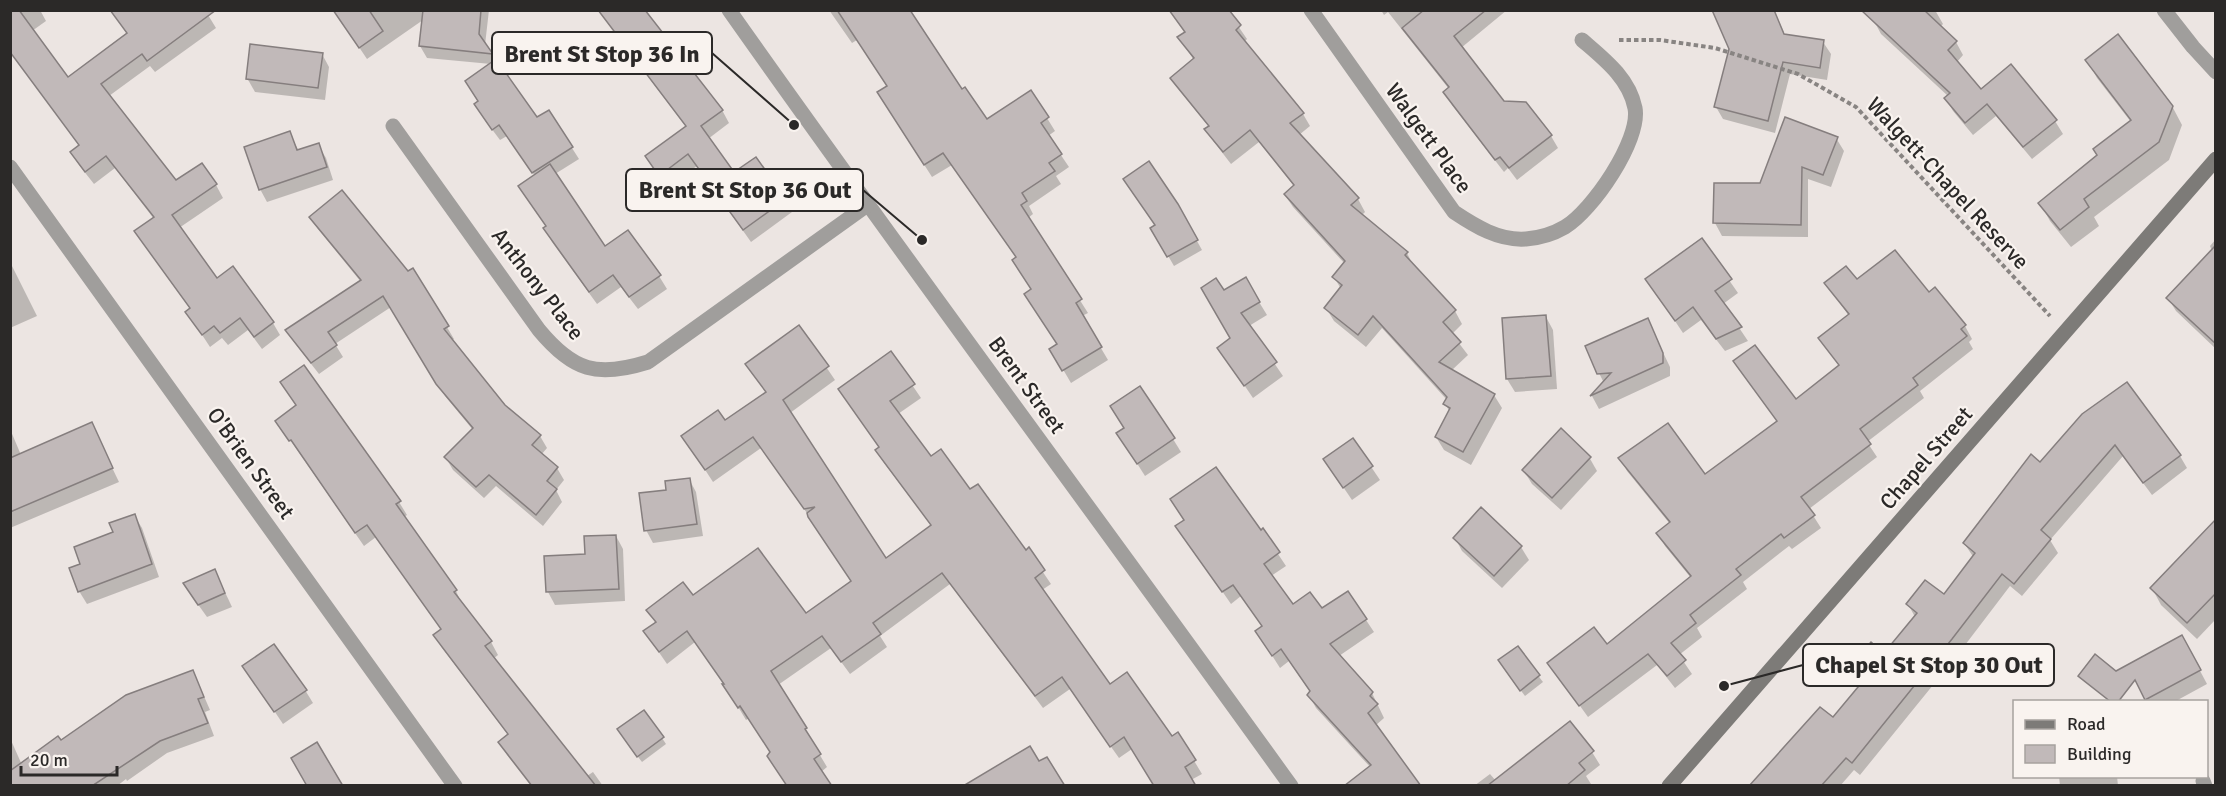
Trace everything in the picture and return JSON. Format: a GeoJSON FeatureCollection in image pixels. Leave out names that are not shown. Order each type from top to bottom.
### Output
{"type":"FeatureCollection","features":[{"type":"Feature","properties":{"kind":"street","name":"Brent Street"},"geometry":{"type":"LineString","coordinates":[[729,10],[866,206],[983,362],[1290,786]]}},
{"type":"Feature","properties":{"kind":"street","name":"Walgett Place"},"geometry":{"type":"LineString","coordinates":[[1311,10],[1454,212],[1474,226],[1499,236],[1524,240],[1545,236],[1566,227],[1585,209],[1616,168],[1635,127],[1635,109],[1623,80],[1611,65],[1582,40]]}},
{"type":"Feature","properties":{"kind":"street"},"geometry":{"type":"LineString","coordinates":[[2164,10],[2216,72]]}},
{"type":"Feature","properties":{"kind":"street","name":"Anthony Place"},"geometry":{"type":"LineString","coordinates":[[393,126],[539,330],[554,348],[570,361],[587,367],[625,369],[648,362],[866,206]]}},
{"type":"Feature","properties":{"kind":"street","name":"Chapel Street"},"geometry":{"type":"LineString","coordinates":[[1670,786],[2216,159]]}},
{"type":"Feature","properties":{"kind":"street","name":"O'Brien Street"},"geometry":{"type":"LineString","coordinates":[[10,167],[455,786]]}},
{"type":"Feature","properties":{"kind":"path","name":"Walgett-Chapel Reserve"},"geometry":{"type":"LineString","coordinates":[[1582,40],[1660,40],[1715,48],[1797,74],[1856,107],[2066,333]]}},
{"type":"Feature","properties":{"kind":"building"},"geometry":{"type":"Polygon","coordinates":[[[10,10],[19,10],[68,77],[127,33],[110,10],[216,10],[147,61],[142,54],[101,84],[176,180],[202,163],[217,184],[172,215],[217,278],[233,266],[274,322],[254,337],[240,318],[220,333],[214,326],[202,335],[185,312],[190,308],[134,231],[154,217],[106,156],[85,172],[70,152],[79,145],[10,52],[10,10]]]}},
{"type":"Feature","properties":{"kind":"building"},"geometry":{"type":"Polygon","coordinates":[[[333,10],[369,10],[383,31],[359,48],[333,10]]]}},
{"type":"Feature","properties":{"kind":"building"},"geometry":{"type":"Polygon","coordinates":[[[423,10],[481,10],[479,34],[493,54],[419,46],[423,10]]]}},
{"type":"Feature","properties":{"kind":"building"},"geometry":{"type":"Polygon","coordinates":[[[598,10],[645,10],[723,110],[701,126],[734,172],[756,157],[786,199],[743,230],[688,154],[659,176],[645,156],[686,126],[598,10]]]}},
{"type":"Feature","properties":{"kind":"building"},"geometry":{"type":"Polygon","coordinates":[[[837,10],[910,10],[962,89],[965,87],[987,119],[1031,90],[1049,117],[1041,123],[1062,154],[1049,163],[1055,171],[1022,193],[1027,201],[1021,205],[1082,299],[1076,303],[1102,347],[1062,371],[1049,349],[1057,344],[1024,294],[1031,289],[1012,260],[1016,257],[943,153],[924,165],[877,92],[887,86],[837,10]]]}},
{"type":"Feature","properties":{"kind":"building"},"geometry":{"type":"Polygon","coordinates":[[[1169,10],[1229,10],[1241,25],[1236,30],[1304,113],[1290,123],[1359,198],[1351,205],[1408,252],[1405,255],[1456,310],[1443,322],[1461,342],[1439,362],[1495,394],[1463,452],[1435,437],[1450,408],[1443,404],[1447,397],[1373,316],[1358,335],[1324,308],[1342,285],[1332,277],[1345,261],[1284,194],[1294,185],[1250,130],[1223,152],[1204,129],[1209,126],[1170,78],[1194,58],[1177,37],[1185,32],[1169,10]]]}},
{"type":"Feature","properties":{"kind":"building"},"geometry":{"type":"Polygon","coordinates":[[[1424,10],[1486,10],[1454,36],[1504,101],[1526,102],[1552,135],[1509,168],[1500,157],[1495,160],[1443,92],[1449,87],[1402,28],[1424,10]]]}},
{"type":"Feature","properties":{"kind":"building"},"geometry":{"type":"Polygon","coordinates":[[[1712,10],[1774,10],[1784,34],[1824,40],[1820,68],[1783,62],[1768,121],[1714,107],[1729,49],[1712,10]]]}},
{"type":"Feature","properties":{"kind":"building"},"geometry":{"type":"Polygon","coordinates":[[[1861,10],[1924,10],[1957,41],[1948,50],[1981,89],[2011,64],[2057,120],[2023,147],[1987,104],[1965,123],[1944,98],[1950,93],[1861,10]]]}},
{"type":"Feature","properties":{"kind":"building"},"geometry":{"type":"Polygon","coordinates":[[[2118,34],[2173,106],[2159,142],[2084,199],[2089,207],[2060,230],[2038,203],[2097,155],[2093,149],[2131,120],[2085,60],[2118,34]]]}},
{"type":"Feature","properties":{"kind":"building"},"geometry":{"type":"Polygon","coordinates":[[[250,44],[323,53],[318,88],[246,79],[250,44]]]}},
{"type":"Feature","properties":{"kind":"building"},"geometry":{"type":"Polygon","coordinates":[[[496,59],[537,117],[549,110],[573,147],[532,173],[499,125],[492,130],[474,104],[478,101],[465,81],[496,59]]]}},
{"type":"Feature","properties":{"kind":"building"},"geometry":{"type":"Polygon","coordinates":[[[1785,117],[1838,137],[1823,175],[1802,167],[1801,225],[1713,223],[1714,183],[1760,183],[1785,117]]]}},
{"type":"Feature","properties":{"kind":"building"},"geometry":{"type":"Polygon","coordinates":[[[290,131],[297,150],[319,143],[327,167],[259,190],[244,147],[290,131]]]}},
{"type":"Feature","properties":{"kind":"building"},"geometry":{"type":"Polygon","coordinates":[[[1149,161],[1178,204],[1198,240],[1167,257],[1150,228],[1155,225],[1123,179],[1149,161]]]}},
{"type":"Feature","properties":{"kind":"building"},"geometry":{"type":"Polygon","coordinates":[[[550,164],[605,246],[628,230],[661,275],[629,297],[613,275],[589,292],[543,228],[546,226],[518,186],[550,164]]]}},
{"type":"Feature","properties":{"kind":"building"},"geometry":{"type":"Polygon","coordinates":[[[342,190],[408,271],[413,268],[449,326],[444,329],[505,405],[541,435],[532,445],[558,467],[547,481],[557,489],[536,515],[489,475],[476,487],[444,457],[473,428],[436,384],[383,296],[328,332],[337,345],[311,363],[285,330],[361,280],[309,217],[342,190]]]}},
{"type":"Feature","properties":{"kind":"building"},"geometry":{"type":"Polygon","coordinates":[[[1702,238],[1732,279],[1715,291],[1742,327],[1716,339],[1693,307],[1675,321],[1645,279],[1702,238]]]}},
{"type":"Feature","properties":{"kind":"building"},"geometry":{"type":"Polygon","coordinates":[[[2216,245],[2216,344],[2166,298],[2216,245]]]}},
{"type":"Feature","properties":{"kind":"building"},"geometry":{"type":"Polygon","coordinates":[[[1895,250],[1929,292],[1935,287],[1966,325],[1961,329],[1967,336],[1913,378],[1918,385],[1860,429],[1871,444],[1801,497],[1815,515],[1784,538],[1781,534],[1736,569],[1741,575],[1690,615],[1696,623],[1671,643],[1686,660],[1667,676],[1648,654],[1579,706],[1547,663],[1594,627],[1607,644],[1691,576],[1656,533],[1670,522],[1618,458],[1668,423],[1705,474],[1777,421],[1733,361],[1755,345],[1796,399],[1839,365],[1818,338],[1849,314],[1824,283],[1846,266],[1857,279],[1895,250]]]}},
{"type":"Feature","properties":{"kind":"building"},"geometry":{"type":"Polygon","coordinates":[[[1246,277],[1260,302],[1241,313],[1277,362],[1244,386],[1217,348],[1230,338],[1201,288],[1216,278],[1224,290],[1246,277]]]}},
{"type":"Feature","properties":{"kind":"building"},"geometry":{"type":"Polygon","coordinates":[[[1546,315],[1551,376],[1506,379],[1502,318],[1546,315]]]}},
{"type":"Feature","properties":{"kind":"building"},"geometry":{"type":"Polygon","coordinates":[[[1648,318],[1663,353],[1663,363],[1590,396],[1611,373],[1597,374],[1585,346],[1648,318]]]}},
{"type":"Feature","properties":{"kind":"building"},"geometry":{"type":"Polygon","coordinates":[[[799,325],[829,366],[783,400],[886,558],[931,525],[875,450],[879,447],[838,389],[891,351],[915,384],[890,401],[931,456],[941,449],[970,489],[978,484],[1026,550],[1029,547],[1045,570],[1035,578],[1110,684],[1127,672],[1172,736],[1178,732],[1196,760],[1185,767],[1196,786],[1154,786],[1124,737],[1110,747],[1062,677],[1035,696],[942,573],[873,623],[881,634],[841,662],[822,636],[771,671],[821,754],[814,759],[832,786],[787,786],[767,756],[770,752],[687,631],[659,652],[643,631],[656,622],[646,610],[683,582],[693,595],[758,548],[806,613],[851,581],[808,517],[807,513],[815,507],[804,509],[753,437],[705,470],[681,436],[718,410],[725,420],[766,392],[745,364],[799,325]]]}},
{"type":"Feature","properties":{"kind":"building"},"geometry":{"type":"Polygon","coordinates":[[[304,365],[401,501],[396,504],[457,590],[454,592],[492,641],[485,646],[596,786],[532,786],[498,742],[508,734],[433,635],[441,629],[367,525],[355,533],[291,440],[289,441],[275,421],[296,405],[280,382],[304,365]]]}},
{"type":"Feature","properties":{"kind":"building"},"geometry":{"type":"Polygon","coordinates":[[[2127,382],[2181,455],[2143,483],[2115,445],[2041,530],[2051,539],[2014,584],[2002,574],[1852,763],[1846,758],[1821,786],[1749,786],[1820,707],[1833,717],[1868,675],[1853,663],[1871,642],[1884,653],[1917,613],[1906,604],[1925,580],[1944,594],[1975,553],[1963,543],[2031,454],[2040,462],[2082,414],[2127,382]]]}},
{"type":"Feature","properties":{"kind":"building"},"geometry":{"type":"Polygon","coordinates":[[[1140,386],[1175,438],[1137,464],[1116,433],[1124,428],[1110,406],[1140,386]]]}},
{"type":"Feature","properties":{"kind":"building"},"geometry":{"type":"Polygon","coordinates":[[[92,422],[113,468],[10,512],[10,458],[92,422]]]}},
{"type":"Feature","properties":{"kind":"building"},"geometry":{"type":"Polygon","coordinates":[[[1561,428],[1591,457],[1552,498],[1522,470],[1561,428]]]}},
{"type":"Feature","properties":{"kind":"building"},"geometry":{"type":"Polygon","coordinates":[[[1353,438],[1373,466],[1343,488],[1323,459],[1353,438]]]}},
{"type":"Feature","properties":{"kind":"building"},"geometry":{"type":"Polygon","coordinates":[[[1216,467],[1261,530],[1263,528],[1280,552],[1264,564],[1293,604],[1310,592],[1322,608],[1348,591],[1367,619],[1330,644],[1373,692],[1370,696],[1378,704],[1368,713],[1421,786],[1344,786],[1371,765],[1307,695],[1310,691],[1281,649],[1272,656],[1255,631],[1262,626],[1233,585],[1222,592],[1175,526],[1184,520],[1170,499],[1216,467]]]}},
{"type":"Feature","properties":{"kind":"building"},"geometry":{"type":"Polygon","coordinates":[[[690,478],[697,524],[644,531],[639,493],[666,490],[665,481],[690,478]]]}},
{"type":"Feature","properties":{"kind":"building"},"geometry":{"type":"Polygon","coordinates":[[[1481,507],[1522,546],[1494,576],[1453,538],[1481,507]]]}},
{"type":"Feature","properties":{"kind":"building"},"geometry":{"type":"Polygon","coordinates":[[[135,514],[152,564],[78,592],[69,568],[80,564],[74,547],[113,532],[109,523],[135,514]]]}},
{"type":"Feature","properties":{"kind":"building"},"geometry":{"type":"Polygon","coordinates":[[[2216,519],[2216,593],[2187,623],[2150,588],[2216,519]]]}},
{"type":"Feature","properties":{"kind":"building"},"geometry":{"type":"Polygon","coordinates":[[[616,535],[619,589],[546,592],[544,556],[585,554],[584,536],[616,535]]]}},
{"type":"Feature","properties":{"kind":"building"},"geometry":{"type":"Polygon","coordinates":[[[215,569],[225,593],[198,605],[183,583],[215,569]]]}},
{"type":"Feature","properties":{"kind":"building"},"geometry":{"type":"Polygon","coordinates":[[[2182,635],[2201,670],[2145,700],[2135,680],[2120,700],[2108,700],[2078,676],[2095,654],[2116,671],[2182,635]]]}},
{"type":"Feature","properties":{"kind":"building"},"geometry":{"type":"Polygon","coordinates":[[[274,644],[307,690],[274,712],[242,666],[274,644]]]}},
{"type":"Feature","properties":{"kind":"building"},"geometry":{"type":"Polygon","coordinates":[[[1518,646],[1540,675],[1520,691],[1498,660],[1518,646]]]}},
{"type":"Feature","properties":{"kind":"building"},"geometry":{"type":"Polygon","coordinates":[[[193,670],[204,697],[198,699],[208,723],[160,741],[92,786],[10,786],[10,771],[58,736],[61,740],[126,695],[193,670]]]}},
{"type":"Feature","properties":{"kind":"building"},"geometry":{"type":"Polygon","coordinates":[[[644,710],[664,737],[637,757],[617,729],[644,710]]]}},
{"type":"Feature","properties":{"kind":"building"},"geometry":{"type":"Polygon","coordinates":[[[1570,721],[1594,751],[1579,763],[1585,770],[1566,786],[1487,786],[1570,721]]]}},
{"type":"Feature","properties":{"kind":"building"},"geometry":{"type":"Polygon","coordinates":[[[317,742],[343,786],[307,786],[291,758],[317,742]]]}},
{"type":"Feature","properties":{"kind":"building"},"geometry":{"type":"Polygon","coordinates":[[[1030,746],[1039,761],[1047,757],[1065,786],[963,786],[1030,746]]]}},
{"type":"Feature","properties":{"kind":"place","name":"Brent St Stop 36 In"},"geometry":{"type":"Point","coordinates":[794,125]}},
{"type":"Feature","properties":{"kind":"place","name":"Brent St Stop 36 Out"},"geometry":{"type":"Point","coordinates":[922,240]}},
{"type":"Feature","properties":{"kind":"place","name":"Chapel St Stop 30 Out"},"geometry":{"type":"Point","coordinates":[1724,686]}}]}
